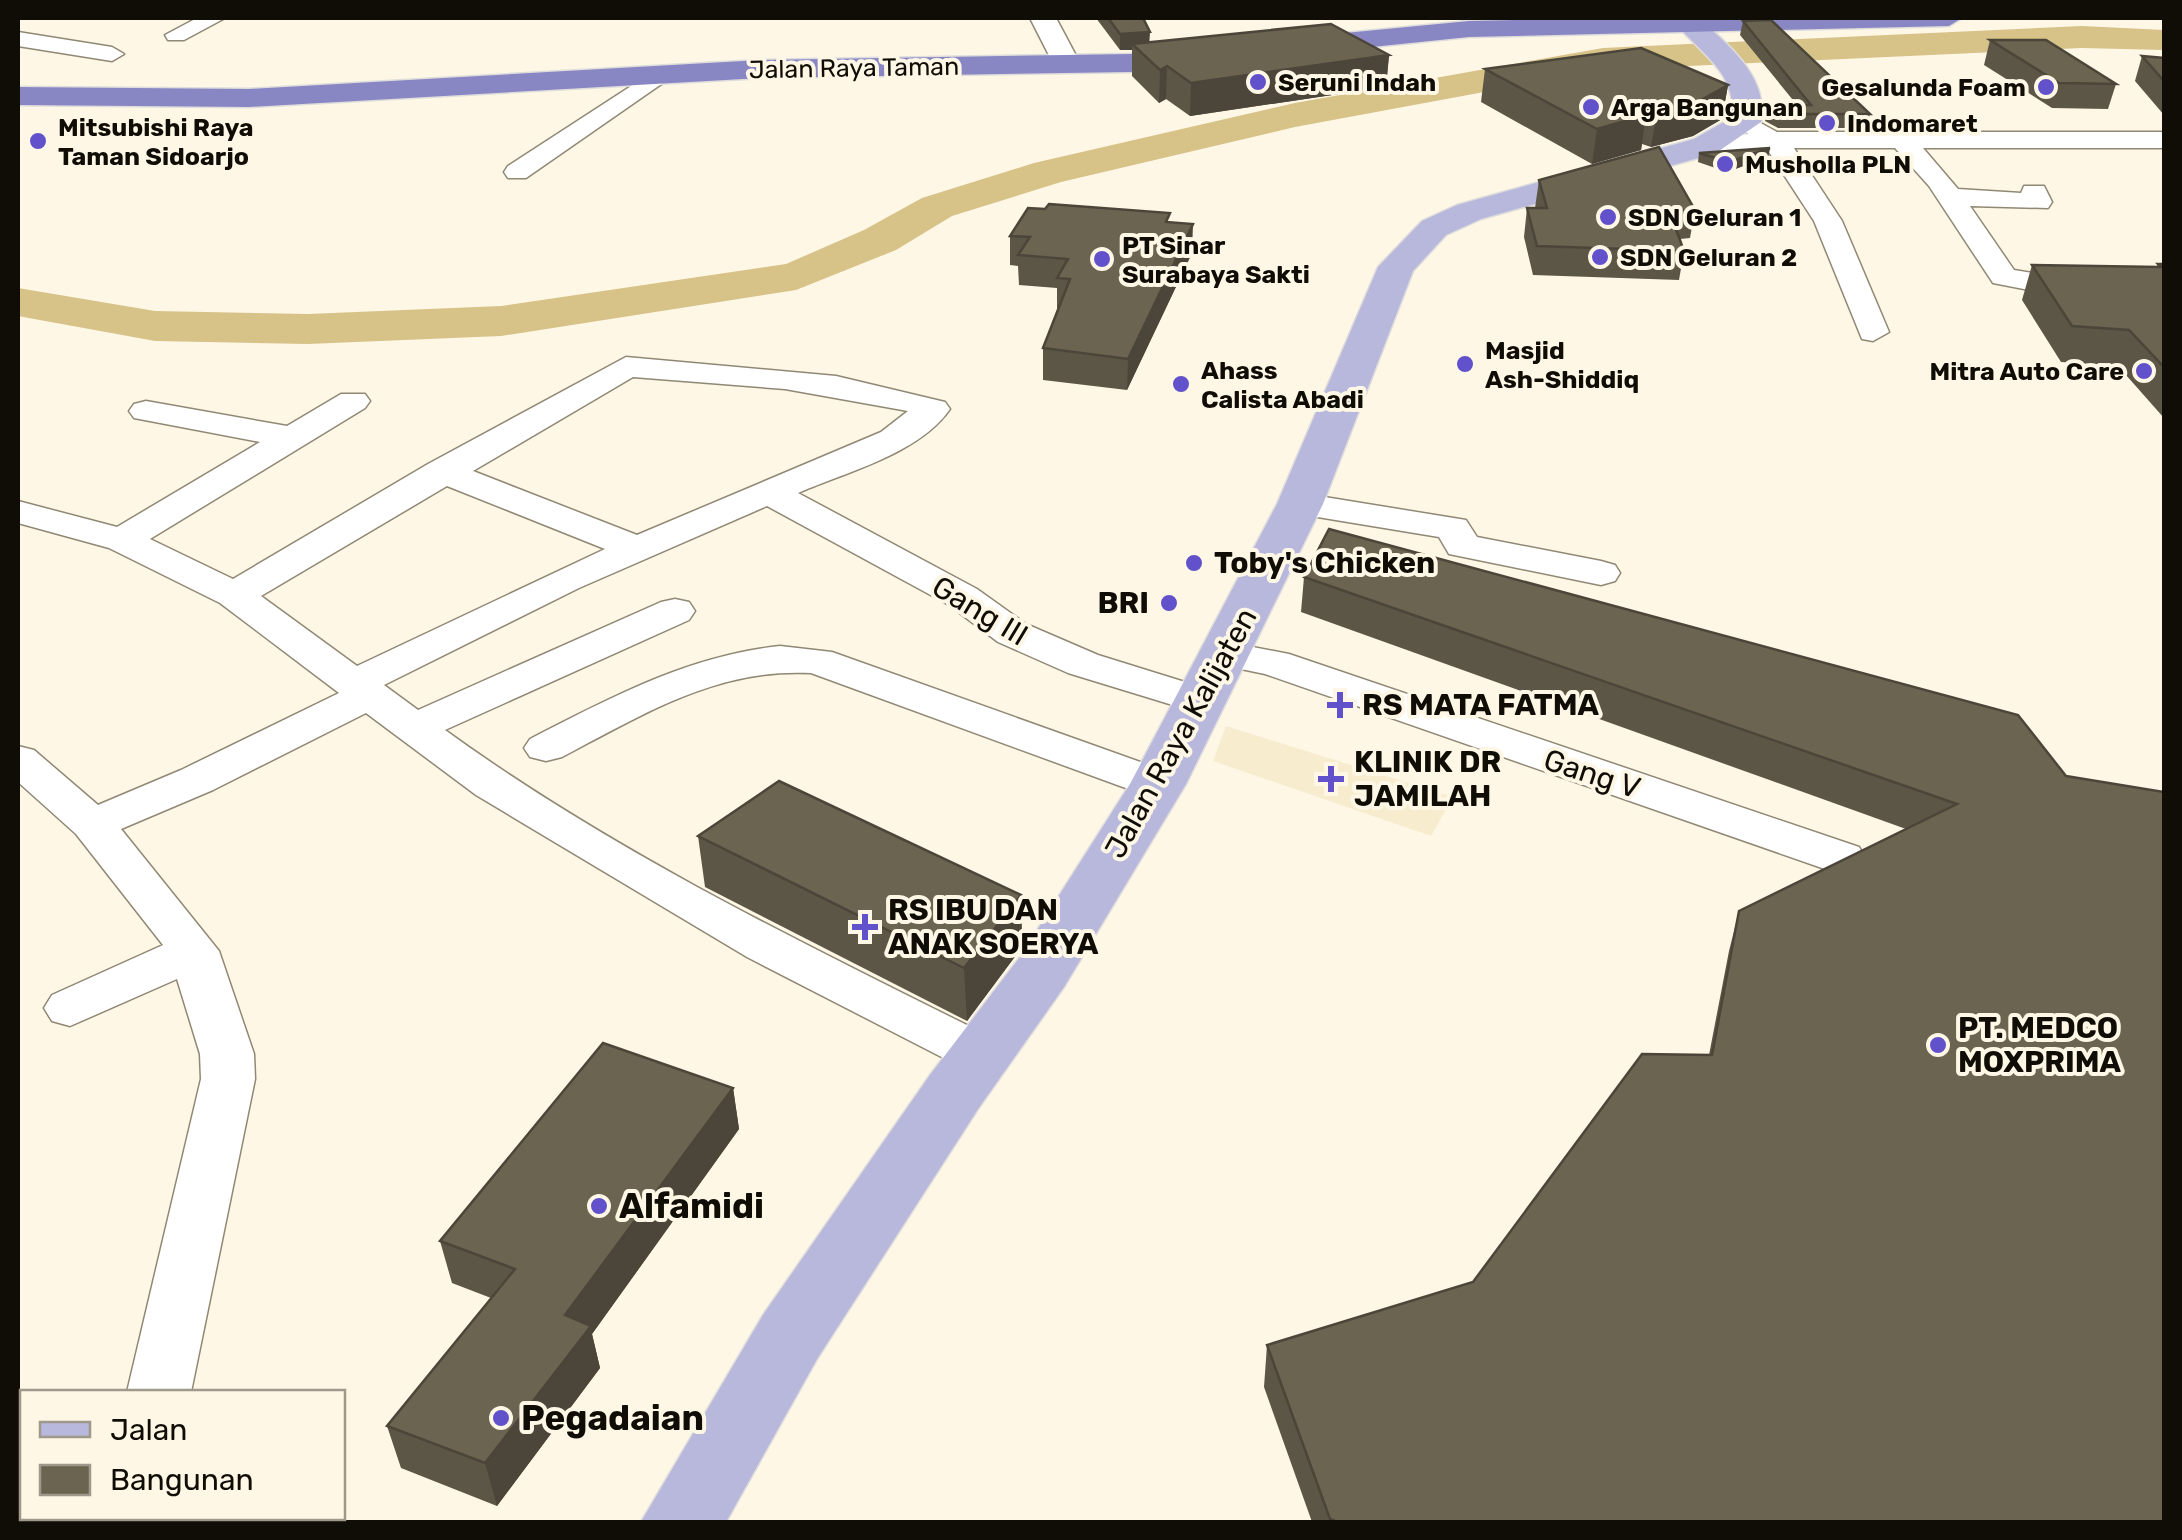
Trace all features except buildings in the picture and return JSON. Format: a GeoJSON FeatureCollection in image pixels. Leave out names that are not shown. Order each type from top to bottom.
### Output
{"type":"FeatureCollection","features":[{"type":"Feature","properties":{"kind":"highway","name":"Jalan Raya Taman"},"geometry":{"type":"LineString","coordinates":[[18,86],[277,89],[706,62],[1066,62],[1496,18]]}},
{"type":"Feature","properties":{"kind":"highway","name":"Jalan Raya Taman"},"geometry":{"type":"LineString","coordinates":[[18,96],[302,97],[662,73],[1177,59],[1469,30],[1702,36],[1949,18]]}},
{"type":"Feature","properties":{"kind":"main road"},"geometry":{"type":"LineString","coordinates":[[1702,36],[1749,100],[1760,131]]}},
{"type":"Feature","properties":{"kind":"main road","name":"Jalan Raya Kalijaten"},"geometry":{"type":"LineString","coordinates":[[682,1522],[790,1337],[980,1054],[1042,972],[1158,784],[1300,504],[1396,267],[1434,228],[1486,204],[1760,131]]}},
{"type":"Feature","properties":{"kind":"street"},"geometry":{"type":"LineString","coordinates":[[176,35],[214,18]]}},
{"type":"Feature","properties":{"kind":"street"},"geometry":{"type":"LineString","coordinates":[[1043,18],[1066,62]]}},
{"type":"Feature","properties":{"kind":"street"},"geometry":{"type":"LineString","coordinates":[[18,39],[61,22]]}},
{"type":"Feature","properties":{"kind":"street"},"geometry":{"type":"LineString","coordinates":[[18,39],[112,54]]}},
{"type":"Feature","properties":{"kind":"street"},"geometry":{"type":"LineString","coordinates":[[517,172],[662,73]]}},
{"type":"Feature","properties":{"kind":"street"},"geometry":{"type":"LineString","coordinates":[[1760,131],[1902,140],[2164,140]]}},
{"type":"Feature","properties":{"kind":"street"},"geometry":{"type":"LineString","coordinates":[[1760,131],[1827,221],[1874,332]]}},
{"type":"Feature","properties":{"kind":"street"},"geometry":{"type":"LineString","coordinates":[[1902,140],[1949,196],[1994,268],[2010,279],[2044,284],[2164,286]]}},
{"type":"Feature","properties":{"kind":"street"},"geometry":{"type":"LineString","coordinates":[[1949,196],[2038,202],[2034,192]]}},
{"type":"Feature","properties":{"kind":"street"},"geometry":{"type":"LineString","coordinates":[[112,815],[364,688],[564,580],[900,435],[933,409],[784,378],[712,374],[652,365],[626,367],[234,595]]}},
{"type":"Feature","properties":{"kind":"street"},"geometry":{"type":"LineString","coordinates":[[122,540],[353,401]]}},
{"type":"Feature","properties":{"kind":"street"},"geometry":{"type":"LineString","coordinates":[[146,412],[296,438]]}},
{"type":"Feature","properties":{"kind":"street"},"geometry":{"type":"LineString","coordinates":[[441,472],[542,507],[639,550]]}},
{"type":"Feature","properties":{"kind":"street","name":"Gang III"},"geometry":{"type":"LineString","coordinates":[[770,493],[963,597],[1029,642],[1215,678]]}},
{"type":"Feature","properties":{"kind":"street"},"geometry":{"type":"LineString","coordinates":[[1300,504],[1452,528],[1462,546],[1601,573]]}},
{"type":"Feature","properties":{"kind":"street"},"geometry":{"type":"LineString","coordinates":[[18,512],[122,540],[234,595],[492,785],[690,903],[980,1054]]}},
{"type":"Feature","properties":{"kind":"street"},"geometry":{"type":"LineString","coordinates":[[416,728],[675,612]]}},
{"type":"Feature","properties":{"kind":"street"},"geometry":{"type":"LineString","coordinates":[[546,748],[702,670],[745,659],[787,657],[817,661],[1158,784]]}},
{"type":"Feature","properties":{"kind":"street","name":"Gang V"},"geometry":{"type":"LineString","coordinates":[[1215,678],[1274,663],[1418,716],[1842,858]]}},
{"type":"Feature","properties":{"kind":"street"},"geometry":{"type":"LineString","coordinates":[[18,758],[112,815],[194,951],[227,1054],[228,1079],[158,1390]]}},
{"type":"Feature","properties":{"kind":"street"},"geometry":{"type":"LineString","coordinates":[[70,1008],[194,951]]}},
{"type":"Feature","properties":{"kind":"shaded area","name":"KLINIK DR JAMILAH"},"geometry":{"type":"Polygon","coordinates":[[[1226,726],[1453,797],[1431,836],[1213,761],[1226,726]]]}},
{"type":"Feature","properties":{"kind":"waterway"},"geometry":{"type":"LineString","coordinates":[[18,302],[155,326],[308,329],[501,321],[796,276],[880,240],[937,207],[1049,172],[1295,115],[1603,59],[2082,37],[2164,40]]}},
{"type":"Feature","properties":{"kind":"place","name":"Seruni Indah"},"geometry":{"type":"Point","coordinates":[1258,82]}},
{"type":"Feature","properties":{"kind":"place","name":"Gesalunda Foam"},"geometry":{"type":"Point","coordinates":[2046,87]}},
{"type":"Feature","properties":{"kind":"place","name":"Arga Bangunan"},"geometry":{"type":"Point","coordinates":[1591,107]}},
{"type":"Feature","properties":{"kind":"place","name":"Indomaret"},"geometry":{"type":"Point","coordinates":[1827,123]}},
{"type":"Feature","properties":{"kind":"place","name":"Mitsubishi Raya Taman Sidoarjo"},"geometry":{"type":"Point","coordinates":[38,141]}},
{"type":"Feature","properties":{"kind":"place","name":"Musholla PLN"},"geometry":{"type":"Point","coordinates":[1725,164]}},
{"type":"Feature","properties":{"kind":"place","name":"SDN Geluran 1"},"geometry":{"type":"Point","coordinates":[1608,217]}},
{"type":"Feature","properties":{"kind":"place","name":"SDN Geluran 2"},"geometry":{"type":"Point","coordinates":[1600,257]}},
{"type":"Feature","properties":{"kind":"place","name":"PT Sinar Surabaya Sakti"},"geometry":{"type":"Point","coordinates":[1102,259]}},
{"type":"Feature","properties":{"kind":"place","name":"Masjid Ash-Shiddiq"},"geometry":{"type":"Point","coordinates":[1465,364]}},
{"type":"Feature","properties":{"kind":"place","name":"Mitra Auto Care"},"geometry":{"type":"Point","coordinates":[2144,371]}},
{"type":"Feature","properties":{"kind":"place","name":"Ahass Calista Abadi"},"geometry":{"type":"Point","coordinates":[1181,384]}},
{"type":"Feature","properties":{"kind":"place","name":"Toby's Chicken"},"geometry":{"type":"Point","coordinates":[1194,563]}},
{"type":"Feature","properties":{"kind":"place","name":"BRI"},"geometry":{"type":"Point","coordinates":[1169,603]}},
{"type":"Feature","properties":{"kind":"place","name":"RS MATA FATMA"},"geometry":{"type":"Point","coordinates":[1340,705]}},
{"type":"Feature","properties":{"kind":"place","name":"KLINIK DR JAMILAH"},"geometry":{"type":"Point","coordinates":[1331,779]}},
{"type":"Feature","properties":{"kind":"place","name":"RS IBU DAN ANAK SOERYA"},"geometry":{"type":"Point","coordinates":[865,927]}},
{"type":"Feature","properties":{"kind":"place","name":"PT. MEDCO MOXPRIMA"},"geometry":{"type":"Point","coordinates":[1938,1045]}},
{"type":"Feature","properties":{"kind":"place","name":"Alfamidi"},"geometry":{"type":"Point","coordinates":[599,1206]}},
{"type":"Feature","properties":{"kind":"place","name":"Pegadaian"},"geometry":{"type":"Point","coordinates":[501,1418]}}]}
